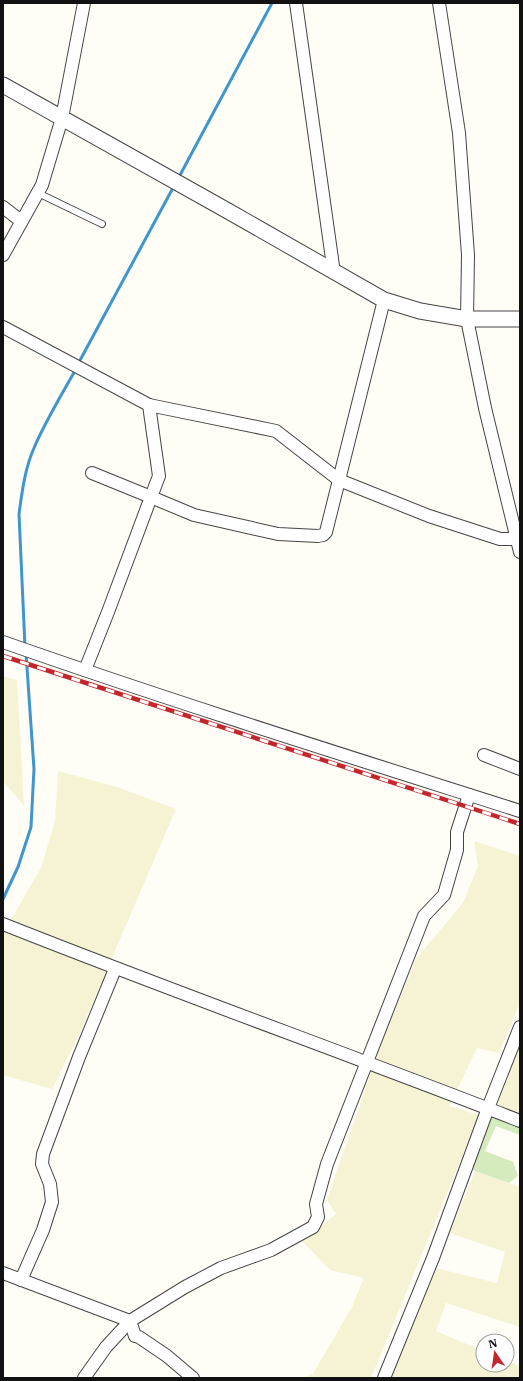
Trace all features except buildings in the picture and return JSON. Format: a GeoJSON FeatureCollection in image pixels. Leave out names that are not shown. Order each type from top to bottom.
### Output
{"type":"FeatureCollection","features":[{"type":"Feature","properties":{"kind":"street"},"geometry":{"type":"LineString","coordinates":[[3,255],[42,185],[62,118],[84,3]]}},
{"type":"Feature","properties":{"kind":"street"},"geometry":{"type":"LineString","coordinates":[[296,3],[334,273]]}},
{"type":"Feature","properties":{"kind":"street"},"geometry":{"type":"LineString","coordinates":[[439,3],[459,133],[468,255],[467,319],[485,408],[519,539],[520,552]]}},
{"type":"Feature","properties":{"kind":"street"},"geometry":{"type":"LineString","coordinates":[[3,85],[384,300],[420,311],[467,319],[520,319]]}},
{"type":"Feature","properties":{"kind":"street"},"geometry":{"type":"LineString","coordinates":[[3,207],[22,221]]}},
{"type":"Feature","properties":{"kind":"street"},"geometry":{"type":"LineString","coordinates":[[92,473],[194,515],[278,534],[323,535],[326,532],[384,300]]}},
{"type":"Feature","properties":{"kind":"street"},"geometry":{"type":"LineString","coordinates":[[3,326],[150,405],[276,431],[338,480],[429,516],[500,538],[519,539]]}},
{"type":"Feature","properties":{"kind":"street"},"geometry":{"type":"LineString","coordinates":[[85,670],[159,476],[150,405]]}},
{"type":"Feature","properties":{"kind":"street"},"geometry":{"type":"LineString","coordinates":[[3,642],[520,811]]}},
{"type":"Feature","properties":{"kind":"street"},"geometry":{"type":"LineString","coordinates":[[484,755],[520,769]]}},
{"type":"Feature","properties":{"kind":"street"},"geometry":{"type":"LineString","coordinates":[[84,1378],[106,1347],[130,1321],[185,1287],[221,1268],[271,1250],[313,1227],[318,1217],[316,1204],[327,1164],[424,916],[444,895],[457,850],[456,832],[469,795]]}},
{"type":"Feature","properties":{"kind":"street"},"geometry":{"type":"LineString","coordinates":[[3,924],[115,969],[239,1014],[520,1121]]}},
{"type":"Feature","properties":{"kind":"street"},"geometry":{"type":"LineString","coordinates":[[21,1280],[43,1230],[52,1202],[50,1184],[42,1164],[43,1154],[79,1057],[115,969]]}},
{"type":"Feature","properties":{"kind":"street"},"geometry":{"type":"LineString","coordinates":[[384,1378],[433,1258],[488,1108],[520,1027]]}},
{"type":"Feature","properties":{"kind":"street"},"geometry":{"type":"LineString","coordinates":[[3,1273],[130,1321]]}},
{"type":"Feature","properties":{"kind":"street"},"geometry":{"type":"LineString","coordinates":[[130,1321],[135,1336],[139,1337],[167,1356],[193,1378]]}},
{"type":"Feature","properties":{"kind":"lane"},"geometry":{"type":"LineString","coordinates":[[38,192],[102,224]]}},
{"type":"Feature","properties":{"kind":"shaded area"},"geometry":{"type":"Polygon","coordinates":[[[3,676],[17,680],[24,806],[3,781],[3,676]]]}},
{"type":"Feature","properties":{"kind":"shaded area"},"geometry":{"type":"Polygon","coordinates":[[[58,771],[117,787],[176,809],[76,1041],[52,1089],[3,1075],[3,937],[8,925],[41,868],[55,821],[58,771]]]}},
{"type":"Feature","properties":{"kind":"shaded area"},"geometry":{"type":"Polygon","coordinates":[[[474,841],[520,856],[520,1003],[499,1053],[477,1048],[449,1106],[479,1115],[371,1378],[305,1378],[314,1372],[352,1307],[364,1278],[330,1270],[302,1241],[336,1214],[327,1200],[379,1049],[416,959],[463,903],[478,866],[474,841]]]}},
{"type":"Feature","properties":{"kind":"shaded area"},"geometry":{"type":"Polygon","coordinates":[[[520,1038],[520,1117],[492,1107],[520,1038]]]}},
{"type":"Feature","properties":{"kind":"shaded area"},"geometry":{"type":"Polygon","coordinates":[[[475,1171],[520,1187],[520,1327],[446,1303],[436,1331],[475,1348],[475,1373],[515,1373],[515,1364],[520,1366],[520,1378],[464,1378],[458,1376],[458,1378],[390,1378],[435,1268],[497,1283],[505,1252],[450,1233],[475,1171]]]}},
{"type":"Feature","properties":{"kind":"green space"},"geometry":{"type":"Polygon","coordinates":[[[489,1113],[520,1125],[520,1135],[496,1126],[485,1151],[513,1162],[518,1176],[509,1183],[475,1171],[469,1167],[489,1113]]]}},
{"type":"Feature","properties":{"kind":"waterway"},"geometry":{"type":"LineString","coordinates":[[179,177],[272,3]]}},
{"type":"Feature","properties":{"kind":"waterway"},"geometry":{"type":"LineString","coordinates":[[78,364],[174,186]]}},
{"type":"Feature","properties":{"kind":"waterway"},"geometry":{"type":"LineString","coordinates":[[25,647],[19,514],[26,472],[38,438],[76,369]]}},
{"type":"Feature","properties":{"kind":"waterway"},"geometry":{"type":"LineString","coordinates":[[3,899],[18,867],[31,827],[34,769],[26,653]]}},
{"type":"Feature","properties":{"kind":"railway"},"geometry":{"type":"LineString","coordinates":[[3,656],[520,824]]}}]}
